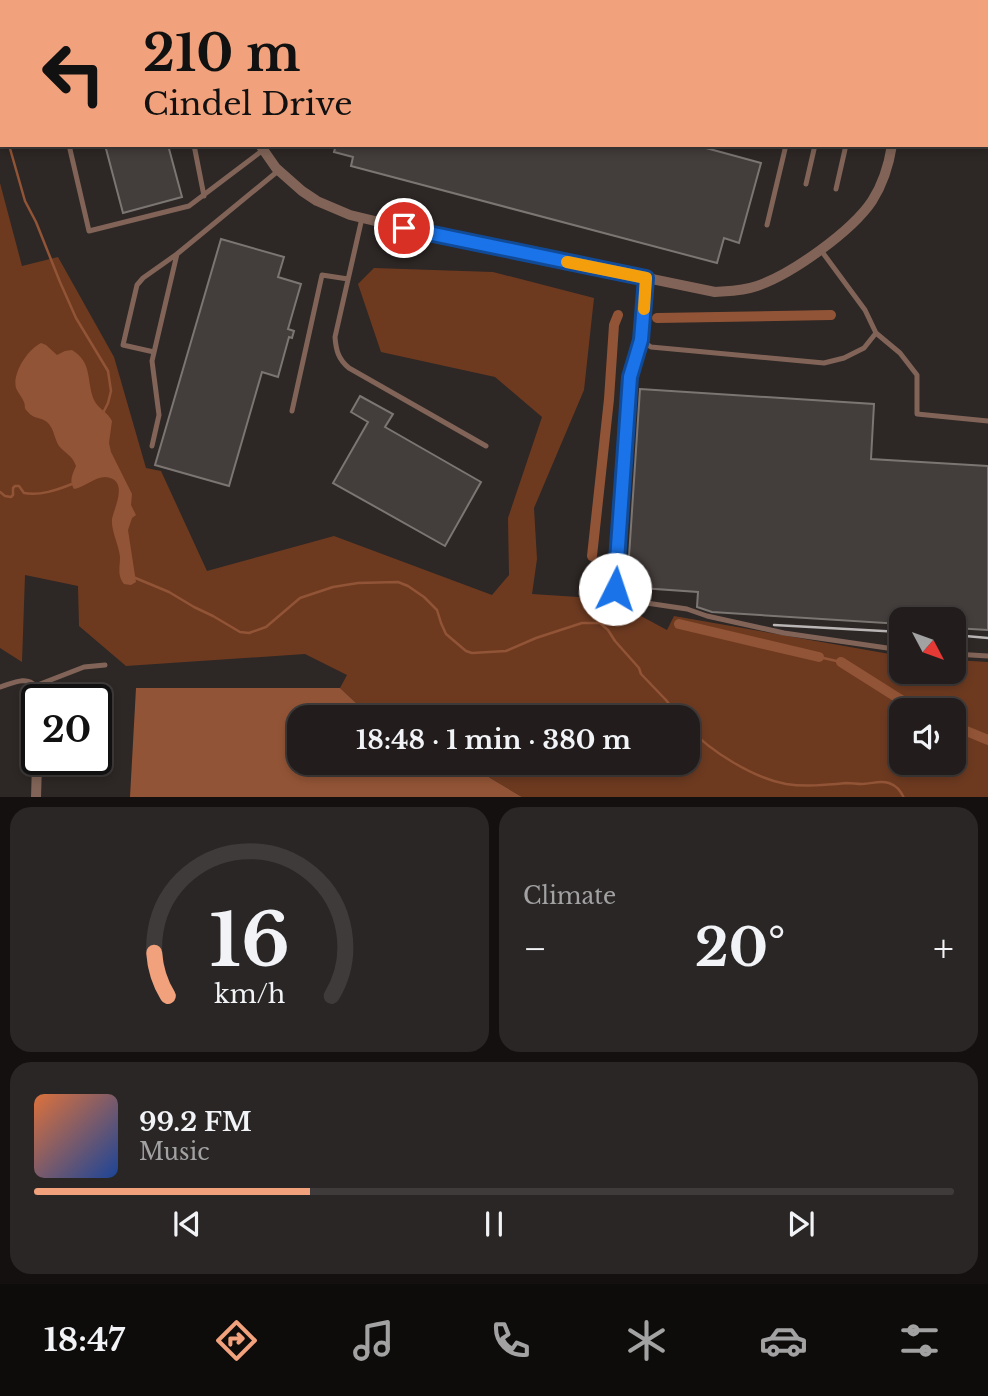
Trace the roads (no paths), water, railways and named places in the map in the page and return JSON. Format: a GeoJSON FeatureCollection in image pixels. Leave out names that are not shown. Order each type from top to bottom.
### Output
{"type":"FeatureCollection","features":[{"type":"Feature","properties":{"kind":"street"},"geometry":{"type":"LineString","coordinates":[[261,148],[278,171],[302,191],[317,201],[362,218],[715,292],[743,290],[770,281],[795,267],[853,223],[873,200],[886,172],[892,147]]}},
{"type":"Feature","properties":{"kind":"street"},"geometry":{"type":"LineString","coordinates":[[36,797],[37,775]]}},
{"type":"Feature","properties":{"kind":"lane"},"geometry":{"type":"LineString","coordinates":[[69,147],[89,231],[189,206],[261,148]]}},
{"type":"Feature","properties":{"kind":"lane"},"geometry":{"type":"LineString","coordinates":[[194,147],[204,196]]}},
{"type":"Feature","properties":{"kind":"lane"},"geometry":{"type":"LineString","coordinates":[[766,225],[786,147]]}},
{"type":"Feature","properties":{"kind":"lane"},"geometry":{"type":"LineString","coordinates":[[806,184],[815,147]]}},
{"type":"Feature","properties":{"kind":"lane"},"geometry":{"type":"LineString","coordinates":[[836,188],[846,147]]}},
{"type":"Feature","properties":{"kind":"lane"},"geometry":{"type":"LineString","coordinates":[[154,352],[122,345],[137,285],[278,171]]}},
{"type":"Feature","properties":{"kind":"lane"},"geometry":{"type":"LineString","coordinates":[[362,218],[335,337],[341,361],[486,446]]}},
{"type":"Feature","properties":{"kind":"lane"},"geometry":{"type":"LineString","coordinates":[[820,249],[865,310],[876,333],[900,353],[917,375],[917,414],[988,421]]}},
{"type":"Feature","properties":{"kind":"lane"},"geometry":{"type":"LineString","coordinates":[[152,446],[159,415],[152,361],[177,254]]}},
{"type":"Feature","properties":{"kind":"lane"},"geometry":{"type":"LineString","coordinates":[[292,411],[322,275],[348,279]]}},
{"type":"Feature","properties":{"kind":"lane"},"geometry":{"type":"LineString","coordinates":[[646,278],[641,340],[630,377],[615,589],[633,601],[687,608],[707,616],[784,633],[889,648]]}},
{"type":"Feature","properties":{"kind":"lane"},"geometry":{"type":"LineString","coordinates":[[641,340],[651,347],[824,363],[844,358],[864,348],[876,333]]}},
{"type":"Feature","properties":{"kind":"lane"},"geometry":{"type":"LineString","coordinates":[[966,655],[988,656]]}},
{"type":"Feature","properties":{"kind":"lane"},"geometry":{"type":"LineString","coordinates":[[40,684],[84,667],[105,665]]}},
{"type":"Feature","properties":{"kind":"lane"},"geometry":{"type":"LineString","coordinates":[[0,687],[27,680],[34,684]]}},
{"type":"Feature","properties":{"kind":"waterway"},"geometry":{"type":"LineString","coordinates":[[10,147],[25,201],[60,282],[76,318],[108,371],[111,391],[104,411]]}},
{"type":"Feature","properties":{"kind":"waterway"},"geometry":{"type":"LineString","coordinates":[[592,556],[614,325],[618,315]]}},
{"type":"Feature","properties":{"kind":"waterway"},"geometry":{"type":"LineString","coordinates":[[657,318],[831,315]]}},
{"type":"Feature","properties":{"kind":"waterway"},"geometry":{"type":"LineString","coordinates":[[0,492],[11,497],[15,486],[19,486],[24,493],[36,494],[72,484]]}},
{"type":"Feature","properties":{"kind":"waterway"},"geometry":{"type":"LineString","coordinates":[[133,577],[169,592],[240,632],[249,633],[266,627],[300,598],[333,587],[358,583],[398,582],[408,586],[437,610],[446,634],[472,653],[506,651],[582,623],[600,623],[670,705]]}},
{"type":"Feature","properties":{"kind":"waterway"},"geometry":{"type":"LineString","coordinates":[[679,624],[819,657]]}},
{"type":"Feature","properties":{"kind":"waterway"},"geometry":{"type":"LineString","coordinates":[[819,657],[841,662]]}},
{"type":"Feature","properties":{"kind":"waterway"},"geometry":{"type":"LineString","coordinates":[[841,662],[898,698]]}},
{"type":"Feature","properties":{"kind":"waterway"},"geometry":{"type":"LineString","coordinates":[[966,731],[988,740]]}},
{"type":"Feature","properties":{"kind":"waterway"},"geometry":{"type":"LineString","coordinates":[[700,738],[746,770],[773,781],[808,786],[885,782],[896,787],[903,797]]}},
{"type":"Feature","properties":{"kind":"railway"},"geometry":{"type":"LineString","coordinates":[[774,625],[889,631]]}},
{"type":"Feature","properties":{"kind":"railway"},"geometry":{"type":"LineString","coordinates":[[966,636],[988,638]]}}]}
